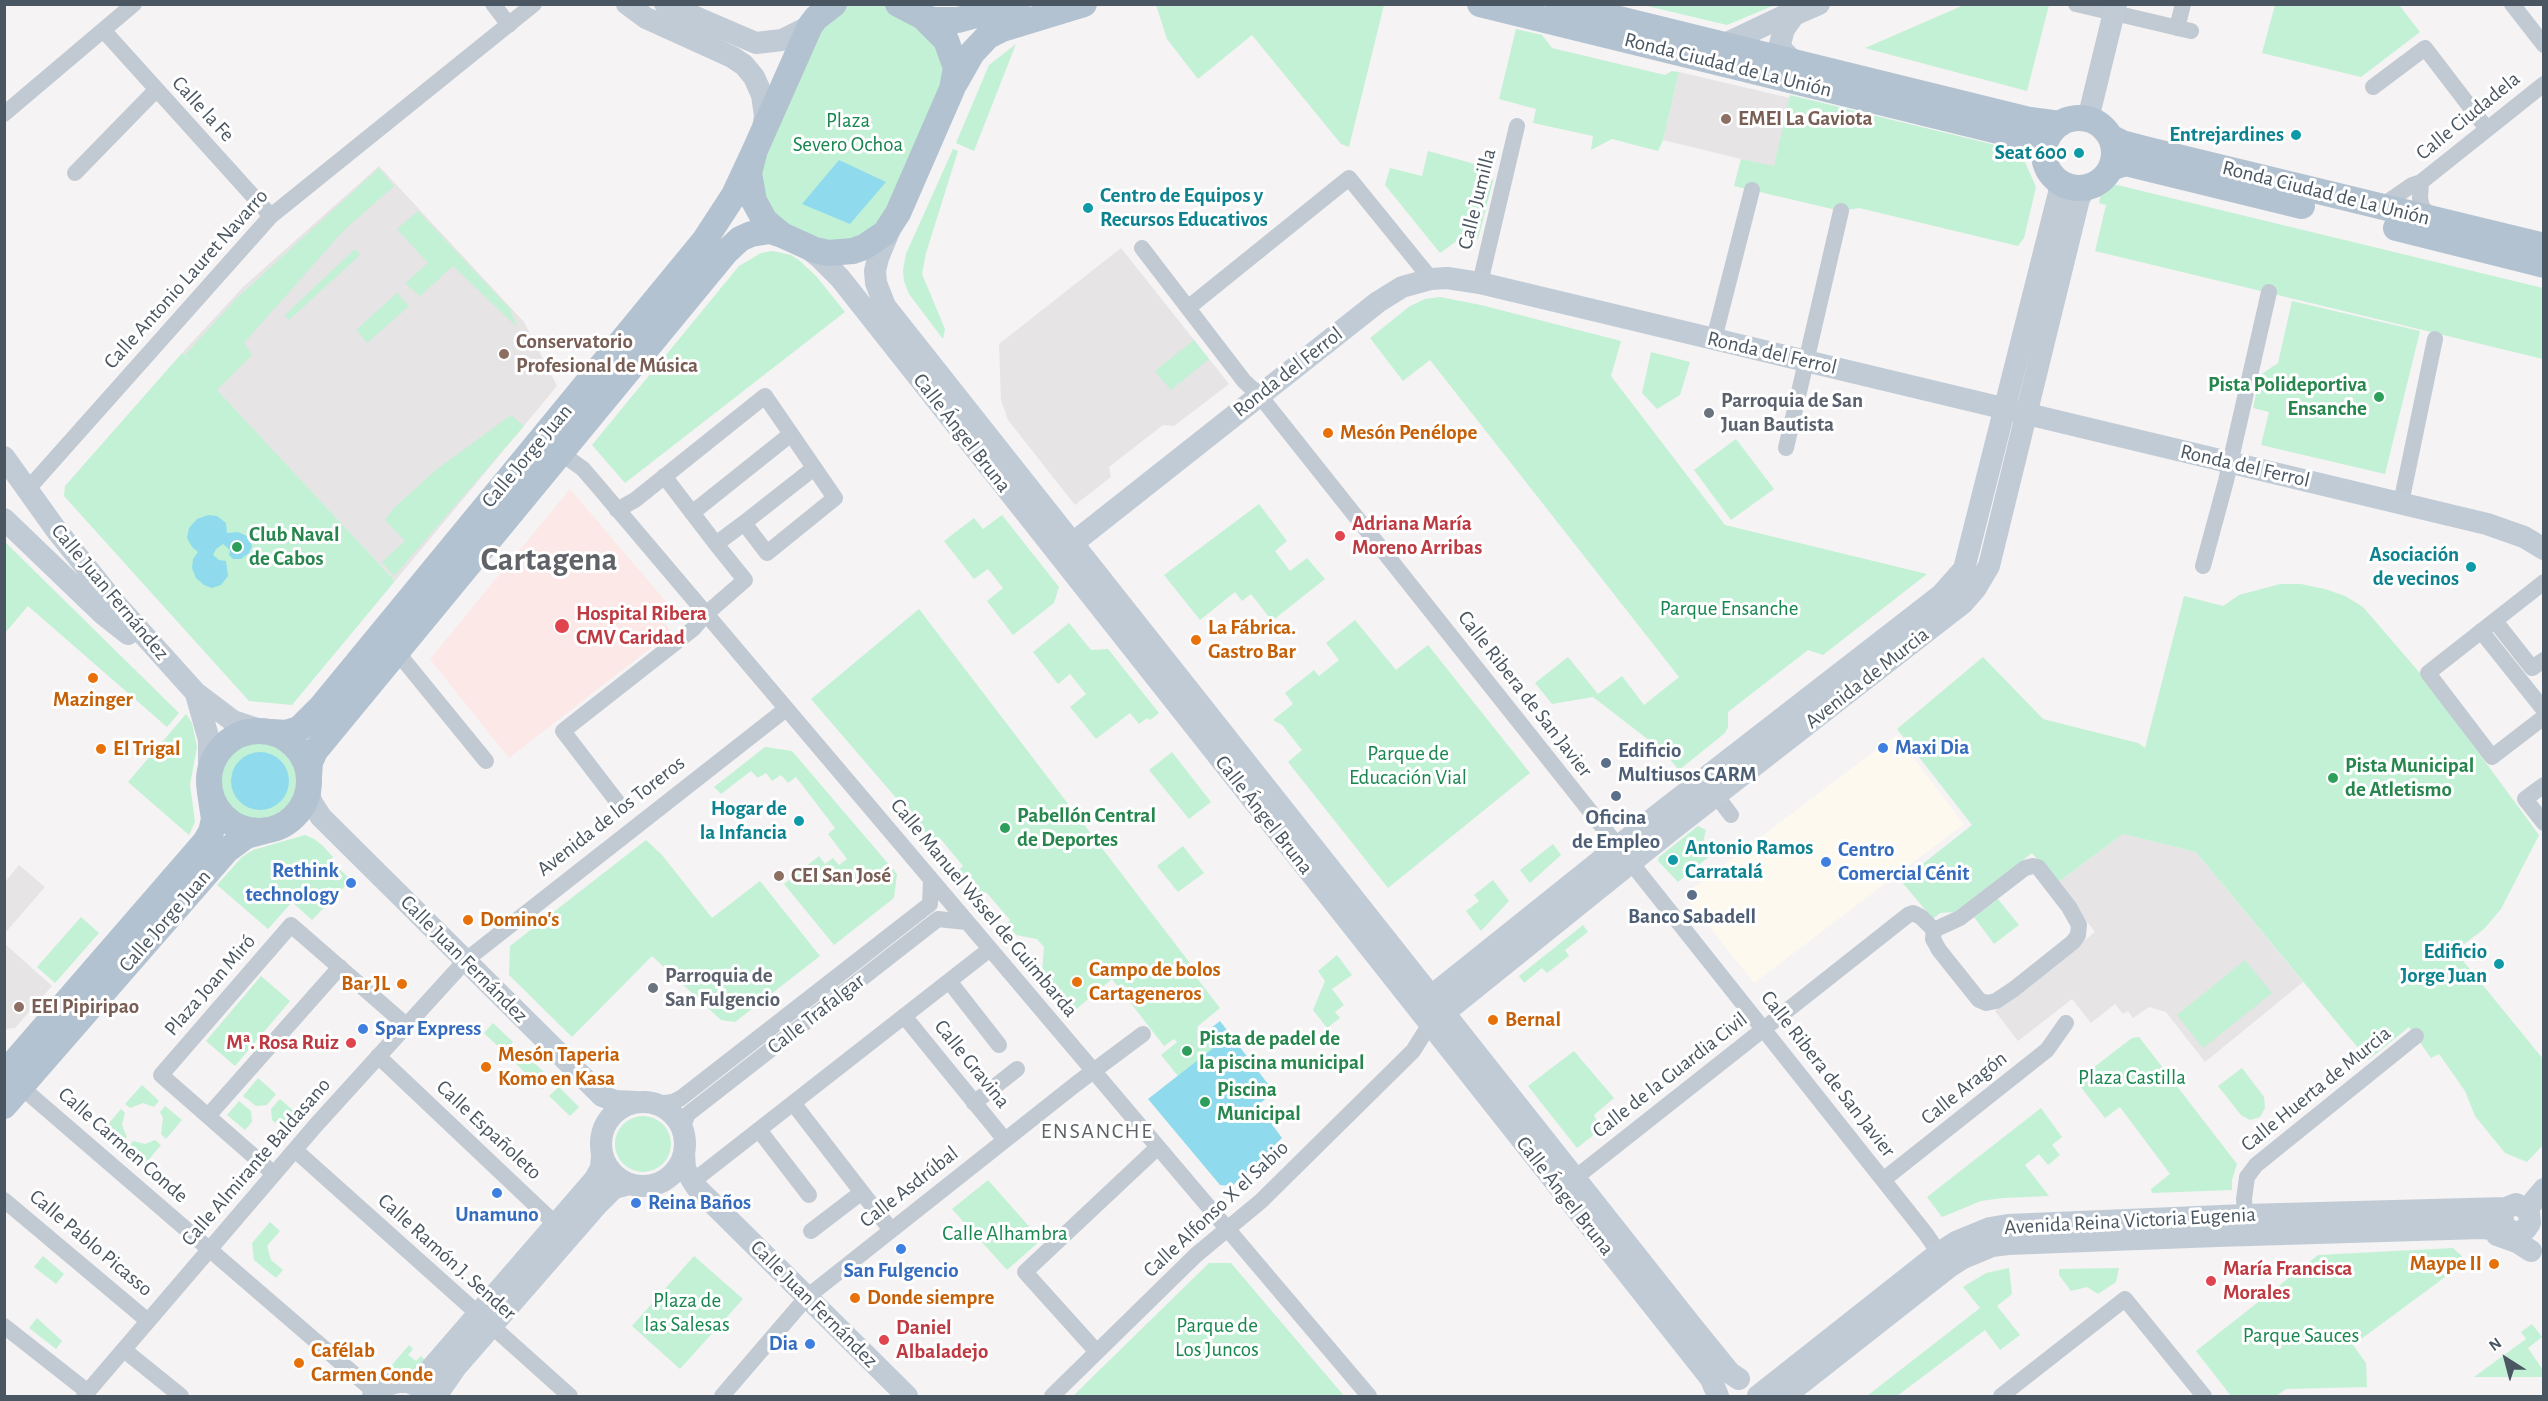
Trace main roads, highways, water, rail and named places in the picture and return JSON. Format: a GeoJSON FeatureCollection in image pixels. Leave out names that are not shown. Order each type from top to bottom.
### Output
{"type":"FeatureCollection","features":[{"type":"Feature","properties":{"kind":"main road"},"geometry":{"type":"LineString","coordinates":[[627,4],[646,18],[732,57],[744,65],[754,77],[762,95],[765,116],[749,173],[754,201],[765,221],[790,238],[828,253],[853,251],[876,241],[892,223],[952,89],[972,53],[988,36],[1002,29],[1084,4]]}},
{"type":"Feature","properties":{"kind":"main road"},"geometry":{"type":"LineString","coordinates":[[665,4],[756,43],[782,40],[821,13]]}},
{"type":"Feature","properties":{"kind":"main road"},"geometry":{"type":"LineString","coordinates":[[909,9],[934,20],[958,20],[1017,4]]}},
{"type":"Feature","properties":{"kind":"main road","name":"Ronda Ciudad de La Unión"},"geometry":{"type":"LineString","coordinates":[[1480,4],[2031,139],[2044,148]]}},
{"type":"Feature","properties":{"kind":"main road","name":"Ronda Ciudad de La Unión"},"geometry":{"type":"LineString","coordinates":[[1558,4],[2038,122],[2060,124]]}},
{"type":"Feature","properties":{"kind":"main road"},"geometry":{"type":"LineString","coordinates":[[1725,44],[1784,16],[1794,15],[1819,4]]}},
{"type":"Feature","properties":{"kind":"main road"},"geometry":{"type":"LineString","coordinates":[[909,9],[942,33],[950,48],[956,68],[952,89]]}},
{"type":"Feature","properties":{"kind":"main road"},"geometry":{"type":"LineString","coordinates":[[2088,119],[2115,9]]}},
{"type":"Feature","properties":{"kind":"main road"},"geometry":{"type":"LineString","coordinates":[[758,144],[821,13]]}},
{"type":"Feature","properties":{"kind":"main road"},"geometry":{"type":"LineString","coordinates":[[1794,15],[1784,29],[1780,44],[1783,51],[1795,63]]}},
{"type":"Feature","properties":{"kind":"main road"},"geometry":{"type":"LineString","coordinates":[[2088,119],[2101,126],[2110,137],[2114,147],[2111,168],[2100,181],[2085,188],[2076,189],[2059,182],[2047,167],[2044,148],[2052,130],[2060,124],[2069,120],[2088,119]]}},
{"type":"Feature","properties":{"kind":"main road","name":"Ronda Ciudad de La Unión"},"geometry":{"type":"LineString","coordinates":[[2110,137],[2122,143],[2544,246]]}},
{"type":"Feature","properties":{"kind":"main road","name":"Calle Jorge Juan"},"geometry":{"type":"LineString","coordinates":[[267,732],[286,733],[299,729],[316,713],[704,241],[734,195],[758,144]]}},
{"type":"Feature","properties":{"kind":"main road","name":"Ronda Ciudad de La Unión"},"geometry":{"type":"LineString","coordinates":[[2111,168],[2126,163],[2544,265]]}},
{"type":"Feature","properties":{"kind":"main road","name":"Avenida de Murcia"},"geometry":{"type":"LineString","coordinates":[[2016,411],[2059,193],[2059,182]]}},
{"type":"Feature","properties":{"kind":"main road","name":"Avenida de Murcia"},"geometry":{"type":"LineString","coordinates":[[1430,1011],[1710,787],[1941,595],[1964,569],[2016,411],[2079,199],[2085,188]]}},
{"type":"Feature","properties":{"kind":"main road","name":"Calle Ángel Bruna"},"geometry":{"type":"LineString","coordinates":[[790,238],[820,258],[840,278],[1430,1011],[1575,1178],[1720,1361],[1739,1379],[1727,1386],[1719,1396],[1710,1379],[1430,1011],[1073,543],[885,306],[876,283],[876,271],[878,258],[892,223]]}},
{"type":"Feature","properties":{"kind":"main road","name":"Calle Jorge Juan"},"geometry":{"type":"LineString","coordinates":[[308,784],[310,762],[315,751],[731,247],[740,239],[757,232],[770,231],[790,238]]}},
{"type":"Feature","properties":{"kind":"main road","name":"Ronda del Ferrol"},"geometry":{"type":"LineString","coordinates":[[1073,543],[1378,302],[1402,287],[1431,279],[1447,278],[1480,283],[2401,503],[2506,530],[2544,549]]}},
{"type":"Feature","properties":{"kind":"main road","name":"Calle Juan Fernández"},"geometry":{"type":"LineString","coordinates":[[4,457],[57,531],[115,603],[190,686],[232,721],[267,732]]}},
{"type":"Feature","properties":{"kind":"main road"},"geometry":{"type":"LineString","coordinates":[[4,507],[28,489]]}},
{"type":"Feature","properties":{"kind":"main road"},"geometry":{"type":"LineString","coordinates":[[4,519],[104,615],[190,686]]}},
{"type":"Feature","properties":{"kind":"main road","name":"Calle Juan Fernández"},"geometry":{"type":"LineString","coordinates":[[190,686],[209,740],[210,784]]}},
{"type":"Feature","properties":{"kind":"main road"},"geometry":{"type":"LineString","coordinates":[[267,732],[285,738],[297,748],[305,761],[308,784],[302,806],[291,819],[278,827],[265,831],[245,829],[232,823],[218,810],[210,784],[214,759],[226,743],[242,734],[267,732]]}},
{"type":"Feature","properties":{"kind":"main road","name":"Calle Jorge Juan"},"geometry":{"type":"LineString","coordinates":[[4,1106],[9,1077],[205,842],[211,832],[214,819],[210,784]]}},
{"type":"Feature","properties":{"kind":"main road","name":"Calle Juan Fernández"},"geometry":{"type":"LineString","coordinates":[[308,784],[312,803],[321,817],[602,1096],[618,1102],[647,1103]]}},
{"type":"Feature","properties":{"kind":"main road","name":"Calle Jorge Juan"},"geometry":{"type":"LineString","coordinates":[[9,1077],[227,850],[246,836],[265,831]]}},
{"type":"Feature","properties":{"kind":"main road"},"geometry":{"type":"LineString","coordinates":[[374,1395],[388,1384],[418,1380],[428,1372],[484,1321],[562,1231],[597,1175],[602,1156],[601,1138],[607,1121],[620,1108],[647,1103],[677,1119],[684,1144],[676,1170],[661,1182],[643,1186],[629,1184],[619,1186],[562,1231]]}},
{"type":"Feature","properties":{"kind":"main road","name":"Calle Juan Fernández"},"geometry":{"type":"LineString","coordinates":[[684,1144],[685,1169],[692,1182],[907,1396]]}},
{"type":"Feature","properties":{"kind":"main road"},"geometry":{"type":"LineString","coordinates":[[602,1156],[614,1175],[629,1184]]}},
{"type":"Feature","properties":{"kind":"main road"},"geometry":{"type":"LineString","coordinates":[[2539,1254],[2517,1221],[2544,1189]]}},
{"type":"Feature","properties":{"kind":"main road","name":"Avenida Reina Victoria Eugenia"},"geometry":{"type":"LineString","coordinates":[[1773,1394],[1939,1254],[1972,1234],[2008,1225],[2245,1215],[2517,1221]]}},
{"type":"Feature","properties":{"kind":"main road","name":"Avenida Reina Victoria Eugenia"},"geometry":{"type":"LineString","coordinates":[[1773,1394],[1949,1267],[1963,1258],[1992,1246],[2482,1228],[2517,1221]]}},
{"type":"Feature","properties":{"kind":"main road"},"geometry":{"type":"LineString","coordinates":[[2482,1228],[2539,1254]]}},
{"type":"Feature","properties":{"kind":"main road"},"geometry":{"type":"LineString","coordinates":[[436,1396],[484,1321]]}},
{"type":"Feature","properties":{"kind":"main road"},"geometry":{"type":"LineString","coordinates":[[1739,1379],[1756,1378],[1773,1394]]}},
{"type":"Feature","properties":{"kind":"main road"},"geometry":{"type":"LineString","coordinates":[[408,1382],[419,1386],[430,1396]]}},
{"type":"Feature","properties":{"kind":"water"},"geometry":{"type":"Polygon","coordinates":[[[839,160],[886,182],[850,224],[802,204],[839,160]]]}},
{"type":"Feature","properties":{"kind":"water"},"geometry":{"type":"Polygon","coordinates":[[[208,515],[217,516],[226,523],[227,533],[238,532],[247,536],[252,546],[249,553],[241,559],[233,559],[229,555],[230,550],[223,544],[216,549],[213,555],[219,560],[226,561],[228,576],[221,585],[212,588],[196,578],[192,568],[193,559],[198,552],[187,538],[189,528],[197,519],[208,515]]]}},
{"type":"Feature","properties":{"kind":"water"},"geometry":{"type":"Polygon","coordinates":[[[260,752],[271,754],[284,765],[289,781],[287,792],[276,805],[260,810],[249,808],[236,797],[231,781],[233,770],[244,757],[260,752]]]}},
{"type":"Feature","properties":{"kind":"water","name":"Piscina Municipal"},"geometry":{"type":"Polygon","coordinates":[[[1220,1021],[1274,1092],[1258,1105],[1282,1138],[1232,1186],[1220,1185],[1148,1099],[1221,1042],[1211,1028],[1220,1021]]]}},
{"type":"Feature","properties":{"kind":"place","name":"EMEI La Gaviota"},"geometry":{"type":"Point","coordinates":[1726,119]}},
{"type":"Feature","properties":{"kind":"place","name":"Entrejardines"},"geometry":{"type":"Point","coordinates":[2296,135]}},
{"type":"Feature","properties":{"kind":"place","name":"Seat 600"},"geometry":{"type":"Point","coordinates":[2079,153]}},
{"type":"Feature","properties":{"kind":"place","name":"Centro de Equipos y Recursos Educativos"},"geometry":{"type":"Point","coordinates":[1088,208]}},
{"type":"Feature","properties":{"kind":"place","name":"Conservatorio Profesional de Música"},"geometry":{"type":"Point","coordinates":[504,354]}},
{"type":"Feature","properties":{"kind":"place","name":"Pista Polideportiva Ensanche"},"geometry":{"type":"Point","coordinates":[2379,397]}},
{"type":"Feature","properties":{"kind":"place","name":"Parroquia de San Juan Bautista"},"geometry":{"type":"Point","coordinates":[1709,413]}},
{"type":"Feature","properties":{"kind":"place","name":"Mesón Penélope"},"geometry":{"type":"Point","coordinates":[1328,433]}},
{"type":"Feature","properties":{"kind":"place","name":"Adriana María Moreno Arribas"},"geometry":{"type":"Point","coordinates":[1340,536]}},
{"type":"Feature","properties":{"kind":"place","name":"Club Naval de Cabos"},"geometry":{"type":"Point","coordinates":[237,547]}},
{"type":"Feature","properties":{"kind":"place","name":"Asociación de vecinos"},"geometry":{"type":"Point","coordinates":[2471,567]}},
{"type":"Feature","properties":{"kind":"place","name":"Hospital Ribera CMV Caridad"},"geometry":{"type":"Point","coordinates":[562,626]}},
{"type":"Feature","properties":{"kind":"place","name":"La Fábrica. Gastro Bar"},"geometry":{"type":"Point","coordinates":[1196,640]}},
{"type":"Feature","properties":{"kind":"place","name":"Mazinger"},"geometry":{"type":"Point","coordinates":[93,678]}},
{"type":"Feature","properties":{"kind":"place","name":"Maxi Dia"},"geometry":{"type":"Point","coordinates":[1883,748]}},
{"type":"Feature","properties":{"kind":"place","name":"El Trigal"},"geometry":{"type":"Point","coordinates":[101,749]}},
{"type":"Feature","properties":{"kind":"place","name":"Edificio Multiusos CARM"},"geometry":{"type":"Point","coordinates":[1606,763]}},
{"type":"Feature","properties":{"kind":"place","name":"Pista Municipal de Atletismo"},"geometry":{"type":"Point","coordinates":[2333,778]}},
{"type":"Feature","properties":{"kind":"place","name":"Oficina de Empleo"},"geometry":{"type":"Point","coordinates":[1616,796]}},
{"type":"Feature","properties":{"kind":"place","name":"Hogar de la Infancia"},"geometry":{"type":"Point","coordinates":[799,821]}},
{"type":"Feature","properties":{"kind":"place","name":"Pabellón Central de Deportes"},"geometry":{"type":"Point","coordinates":[1005,828]}},
{"type":"Feature","properties":{"kind":"place","name":"Antonio Ramos Carratalá"},"geometry":{"type":"Point","coordinates":[1673,860]}},
{"type":"Feature","properties":{"kind":"place","name":"Centro Comercial Cénit"},"geometry":{"type":"Point","coordinates":[1826,862]}},
{"type":"Feature","properties":{"kind":"place","name":"CEI San José"},"geometry":{"type":"Point","coordinates":[779,876]}},
{"type":"Feature","properties":{"kind":"place","name":"Rethink technology"},"geometry":{"type":"Point","coordinates":[351,883]}},
{"type":"Feature","properties":{"kind":"place","name":"Banco Sabadell"},"geometry":{"type":"Point","coordinates":[1692,895]}},
{"type":"Feature","properties":{"kind":"place","name":"Domino's"},"geometry":{"type":"Point","coordinates":[468,920]}},
{"type":"Feature","properties":{"kind":"place","name":"Edificio Jorge Juan"},"geometry":{"type":"Point","coordinates":[2499,964]}},
{"type":"Feature","properties":{"kind":"place","name":"Campo de bolos Cartageneros"},"geometry":{"type":"Point","coordinates":[1077,982]}},
{"type":"Feature","properties":{"kind":"place","name":"Bar JL"},"geometry":{"type":"Point","coordinates":[402,984]}},
{"type":"Feature","properties":{"kind":"place","name":"Parroquia de San Fulgencio"},"geometry":{"type":"Point","coordinates":[653,988]}},
{"type":"Feature","properties":{"kind":"place","name":"EEI Pipiripao"},"geometry":{"type":"Point","coordinates":[19,1007]}},
{"type":"Feature","properties":{"kind":"place","name":"Bernal"},"geometry":{"type":"Point","coordinates":[1493,1020]}},
{"type":"Feature","properties":{"kind":"place","name":"Spar Express"},"geometry":{"type":"Point","coordinates":[363,1029]}},
{"type":"Feature","properties":{"kind":"place","name":"Mª. Rosa Ruiz"},"geometry":{"type":"Point","coordinates":[351,1043]}},
{"type":"Feature","properties":{"kind":"place","name":"Pista de padel de la piscina municipal"},"geometry":{"type":"Point","coordinates":[1187,1051]}},
{"type":"Feature","properties":{"kind":"place","name":"Mesón Taperia Komo en Kasa"},"geometry":{"type":"Point","coordinates":[486,1067]}},
{"type":"Feature","properties":{"kind":"place","name":"Piscina Municipal"},"geometry":{"type":"Point","coordinates":[1205,1102]}},
{"type":"Feature","properties":{"kind":"place","name":"Unamuno"},"geometry":{"type":"Point","coordinates":[497,1193]}},
{"type":"Feature","properties":{"kind":"place","name":"Reina Baños"},"geometry":{"type":"Point","coordinates":[636,1203]}},
{"type":"Feature","properties":{"kind":"place","name":"San Fulgencio"},"geometry":{"type":"Point","coordinates":[901,1249]}},
{"type":"Feature","properties":{"kind":"place","name":"Maype II"},"geometry":{"type":"Point","coordinates":[2494,1264]}},
{"type":"Feature","properties":{"kind":"place","name":"María Francisca Morales"},"geometry":{"type":"Point","coordinates":[2211,1281]}},
{"type":"Feature","properties":{"kind":"place","name":"Donde siempre"},"geometry":{"type":"Point","coordinates":[855,1298]}},
{"type":"Feature","properties":{"kind":"place","name":"Daniel Albaladejo"},"geometry":{"type":"Point","coordinates":[884,1340]}},
{"type":"Feature","properties":{"kind":"place","name":"Dia"},"geometry":{"type":"Point","coordinates":[810,1344]}},
{"type":"Feature","properties":{"kind":"place","name":"Cafélab Carmen Conde"},"geometry":{"type":"Point","coordinates":[299,1363]}},
{"type":"Feature","properties":{"kind":"district","name":"Cartagena"},"geometry":{"type":"Point","coordinates":[549,560]}},
{"type":"Feature","properties":{"kind":"district","name":"ENSANCHE"},"geometry":{"type":"Point","coordinates":[1097,1131]}},
{"type":"Feature","properties":{"kind":"park label","name":"Plaza Severo Ochoa"},"geometry":{"type":"Point","coordinates":[848,133]}},
{"type":"Feature","properties":{"kind":"park label","name":"Parque Ensanche"},"geometry":{"type":"Point","coordinates":[1729,609]}},
{"type":"Feature","properties":{"kind":"park label","name":"Parque de Educación Vial"},"geometry":{"type":"Point","coordinates":[1408,766]}},
{"type":"Feature","properties":{"kind":"park label","name":"Plaza Castilla"},"geometry":{"type":"Point","coordinates":[2132,1078]}},
{"type":"Feature","properties":{"kind":"park label","name":"Calle Alhambra"},"geometry":{"type":"Point","coordinates":[1005,1234]}},
{"type":"Feature","properties":{"kind":"park label","name":"Plaza de las Salesas"},"geometry":{"type":"Point","coordinates":[687,1313]}},
{"type":"Feature","properties":{"kind":"park label","name":"Parque Sauces"},"geometry":{"type":"Point","coordinates":[2301,1336]}},
{"type":"Feature","properties":{"kind":"park label","name":"Parque de Los Juncos"},"geometry":{"type":"Point","coordinates":[1217,1338]}}]}
